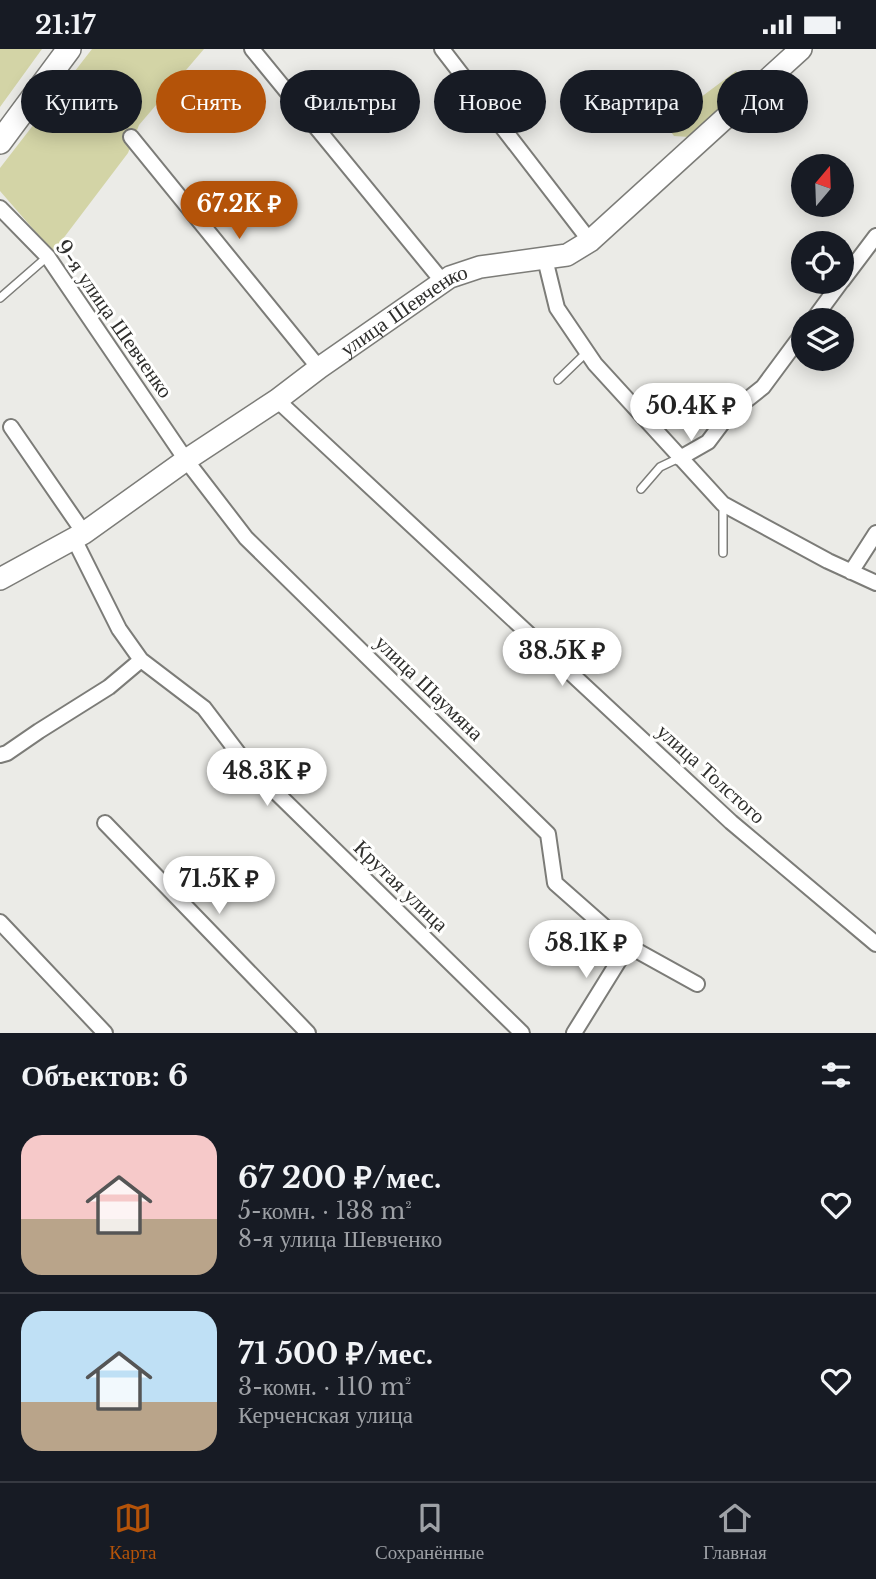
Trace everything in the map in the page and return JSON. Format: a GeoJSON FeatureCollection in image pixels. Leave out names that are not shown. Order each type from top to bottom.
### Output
{"type":"FeatureCollection","features":[{"type":"Feature","properties":{"kind":"main road"},"geometry":{"type":"LineString","coordinates":[[0,142],[69,49]]}},
{"type":"Feature","properties":{"kind":"main road","name":"улица Шевченко"},"geometry":{"type":"LineString","coordinates":[[0,579],[79,536],[186,460],[278,400],[319,368],[450,277],[480,267],[567,255],[590,241],[801,49]]}},
{"type":"Feature","properties":{"kind":"street"},"geometry":{"type":"LineString","coordinates":[[251,49],[443,282]]}},
{"type":"Feature","properties":{"kind":"street"},"geometry":{"type":"LineString","coordinates":[[442,49],[590,241]]}},
{"type":"Feature","properties":{"kind":"street"},"geometry":{"type":"LineString","coordinates":[[131,137],[319,368]]}},
{"type":"Feature","properties":{"kind":"street","name":"9-я улица Шевченко"},"geometry":{"type":"LineString","coordinates":[[0,208],[48,257],[186,460]]}},
{"type":"Feature","properties":{"kind":"street"},"geometry":{"type":"LineString","coordinates":[[854,265],[876,236]]}},
{"type":"Feature","properties":{"kind":"street"},"geometry":{"type":"LineString","coordinates":[[545,259],[556,308],[594,364],[723,504],[876,583]]}},
{"type":"Feature","properties":{"kind":"street"},"geometry":{"type":"LineString","coordinates":[[680,458],[708,442],[729,414],[763,387],[791,349]]}},
{"type":"Feature","properties":{"kind":"street","name":"улица Толстого"},"geometry":{"type":"LineString","coordinates":[[278,400],[731,822],[876,944]]}},
{"type":"Feature","properties":{"kind":"street","name":"Крутая улица"},"geometry":{"type":"LineString","coordinates":[[11,427],[79,536],[119,629],[141,660],[204,708],[245,762],[522,1033]]}},
{"type":"Feature","properties":{"kind":"street","name":"улица Шаумяна"},"geometry":{"type":"LineString","coordinates":[[186,460],[246,538],[548,834],[555,883],[628,946],[697,984]]}},
{"type":"Feature","properties":{"kind":"street"},"geometry":{"type":"LineString","coordinates":[[851,572],[876,533]]}},
{"type":"Feature","properties":{"kind":"street"},"geometry":{"type":"LineString","coordinates":[[0,755],[109,687],[141,660]]}},
{"type":"Feature","properties":{"kind":"street"},"geometry":{"type":"LineString","coordinates":[[105,823],[309,1033]]}},
{"type":"Feature","properties":{"kind":"street"},"geometry":{"type":"LineString","coordinates":[[0,922],[105,1033]]}},
{"type":"Feature","properties":{"kind":"street"},"geometry":{"type":"LineString","coordinates":[[574,1033],[628,946]]}},
{"type":"Feature","properties":{"kind":"lane"},"geometry":{"type":"LineString","coordinates":[[0,297],[48,257]]}},
{"type":"Feature","properties":{"kind":"lane"},"geometry":{"type":"LineString","coordinates":[[558,380],[587,352]]}},
{"type":"Feature","properties":{"kind":"lane"},"geometry":{"type":"LineString","coordinates":[[641,489],[660,467],[680,458]]}},
{"type":"Feature","properties":{"kind":"lane"},"geometry":{"type":"LineString","coordinates":[[723,504],[723,553]]}},
{"type":"Feature","properties":{"kind":"green space"},"geometry":{"type":"Polygon","coordinates":[[[0,49],[42,49],[27,70],[21,70],[21,78],[0,107],[0,49]]]}},
{"type":"Feature","properties":{"kind":"green space"},"geometry":{"type":"Polygon","coordinates":[[[92,49],[204,49],[186,70],[156,70],[156,105],[142,121],[142,70],[76,70],[92,49]]]}},
{"type":"Feature","properties":{"kind":"green space"},"geometry":{"type":"Polygon","coordinates":[[[717,85],[717,110],[703,124],[703,96],[717,85]]]}},
{"type":"Feature","properties":{"kind":"green space"},"geometry":{"type":"Polygon","coordinates":[[[27,133],[136,133],[128,153],[53,252],[0,191],[0,168],[27,133]]]}},
{"type":"Feature","properties":{"kind":"green space"},"geometry":{"type":"Polygon","coordinates":[[[672,133],[693,133],[689,137],[674,136],[672,133]]]}}]}
